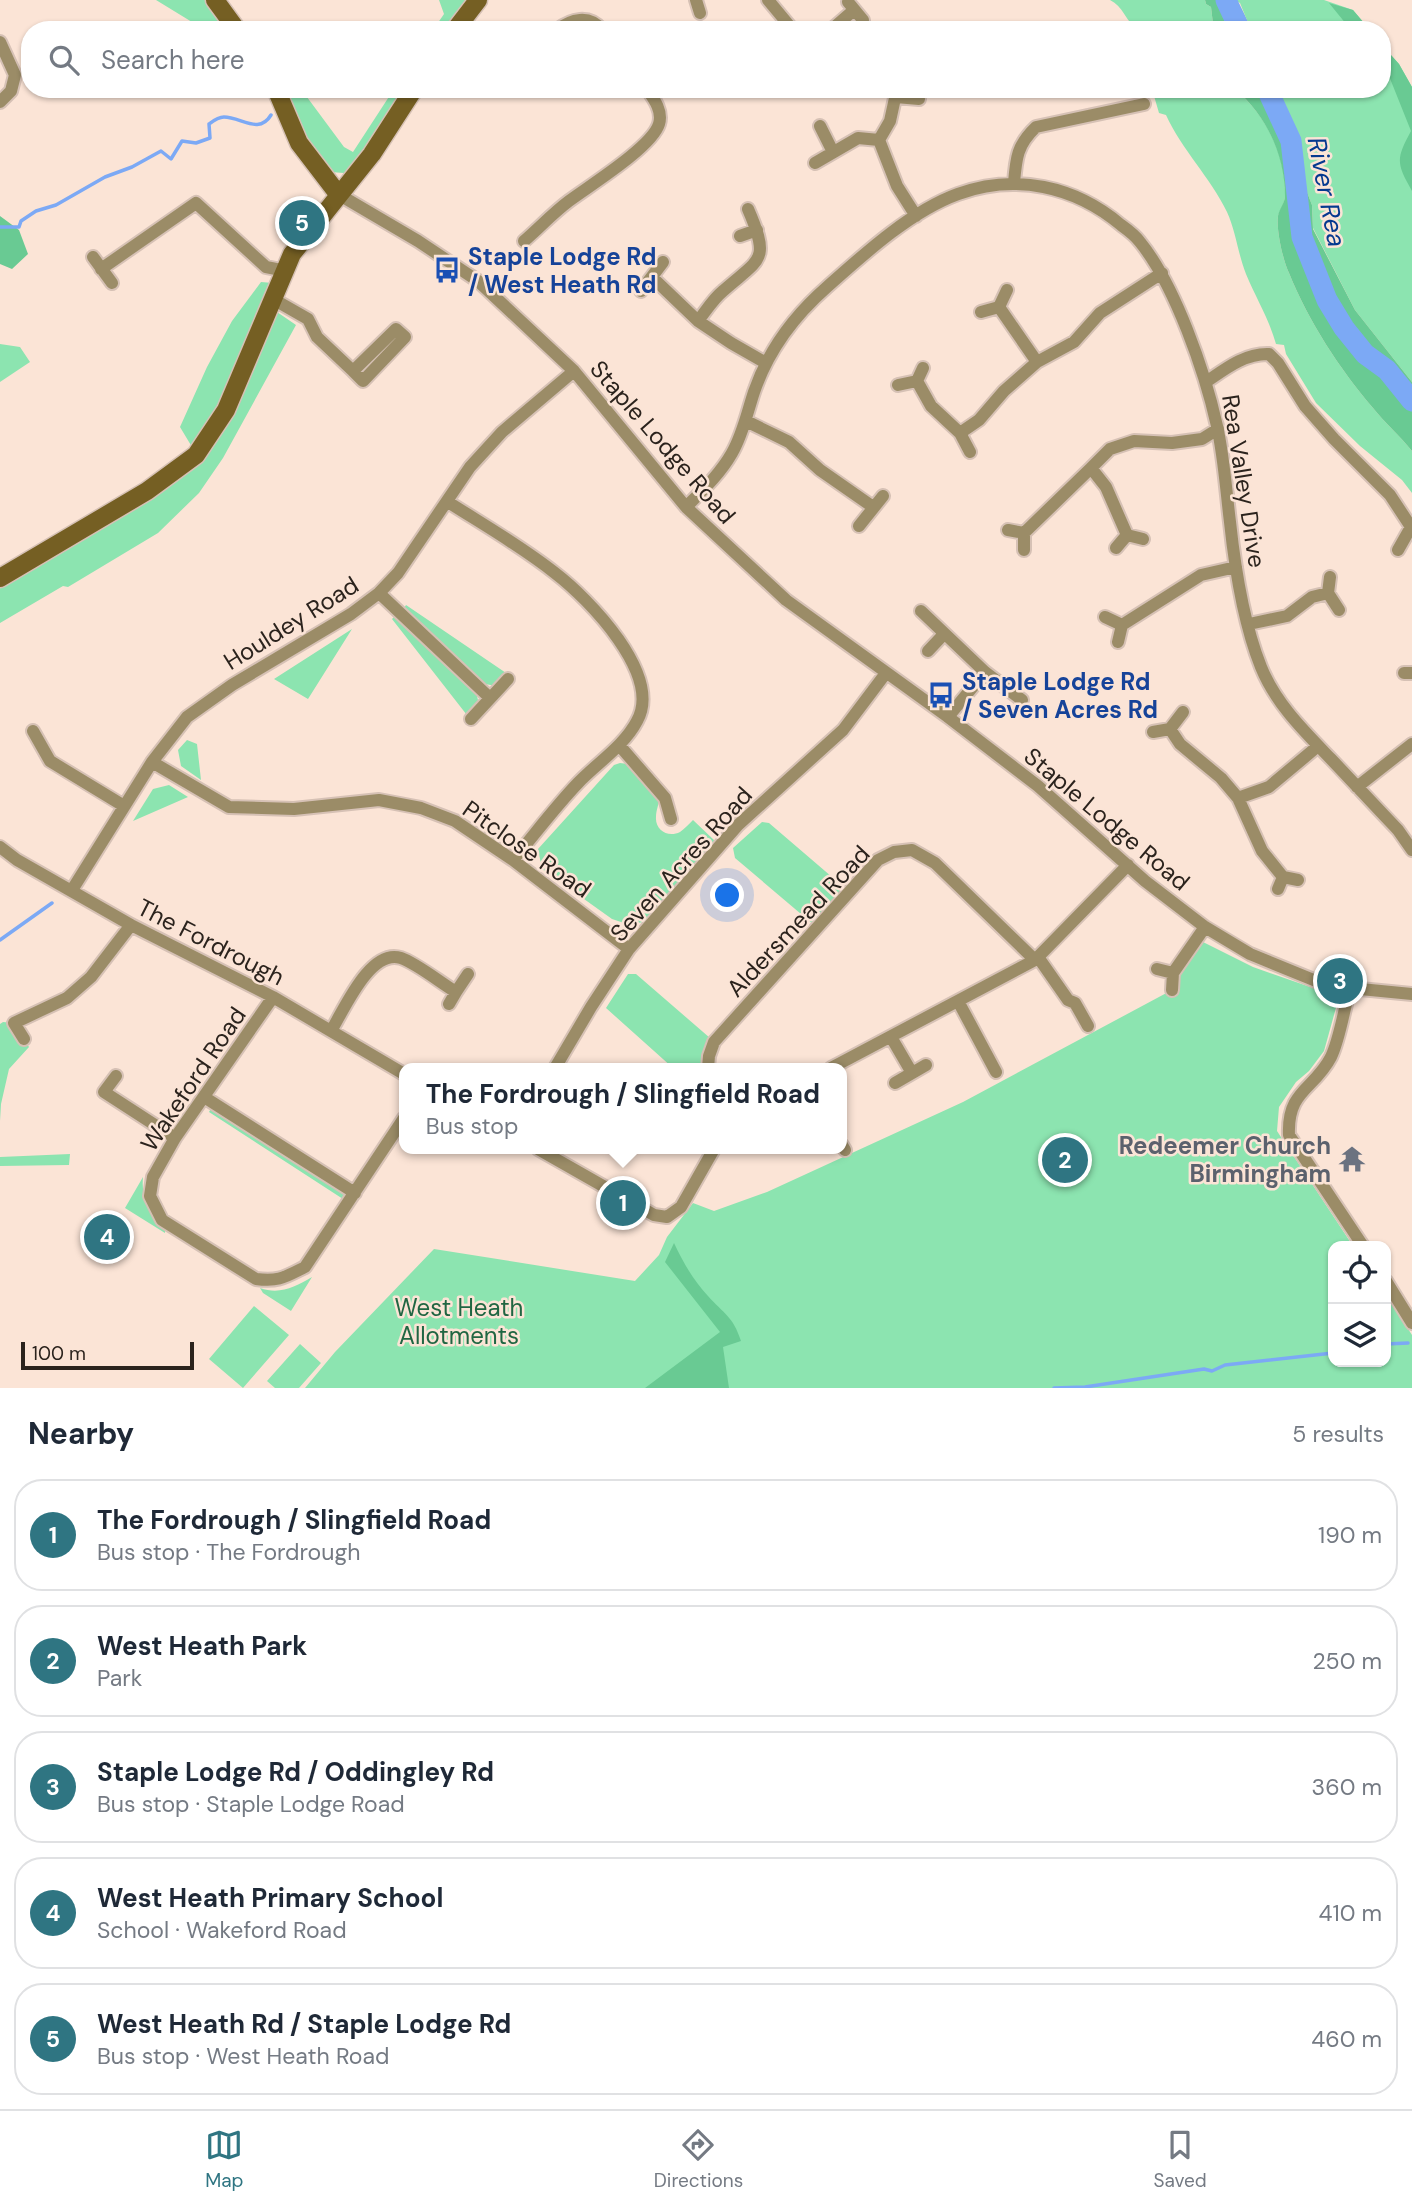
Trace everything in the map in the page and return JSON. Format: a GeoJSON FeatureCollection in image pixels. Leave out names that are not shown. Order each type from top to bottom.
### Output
{"type":"FeatureCollection","features":[{"type":"Feature","properties":{"kind":"street"},"geometry":{"type":"LineString","coordinates":[[215,0],[230,21]]}},
{"type":"Feature","properties":{"kind":"street"},"geometry":{"type":"LineString","coordinates":[[462,21],[478,0]]}},
{"type":"Feature","properties":{"kind":"street"},"geometry":{"type":"LineString","coordinates":[[768,0],[786,21]]}},
{"type":"Feature","properties":{"kind":"street"},"geometry":{"type":"LineString","coordinates":[[838,21],[851,6],[863,20]]}},
{"type":"Feature","properties":{"kind":"street"},"geometry":{"type":"LineString","coordinates":[[0,42],[15,75],[11,90],[0,102]]}},
{"type":"Feature","properties":{"kind":"street"},"geometry":{"type":"LineString","coordinates":[[280,98],[299,143],[338,194]]}},
{"type":"Feature","properties":{"kind":"street"},"geometry":{"type":"LineString","coordinates":[[0,578],[146,491],[197,454],[226,410],[292,254],[372,154],[408,98]]}},
{"type":"Feature","properties":{"kind":"street"},"geometry":{"type":"LineString","coordinates":[[524,241],[568,202],[652,137],[660,122],[658,106],[653,98]]}},
{"type":"Feature","properties":{"kind":"street"},"geometry":{"type":"LineString","coordinates":[[879,140],[890,121],[895,98]]}},
{"type":"Feature","properties":{"kind":"street"},"geometry":{"type":"LineString","coordinates":[[1014,183],[1023,140],[1036,127],[1144,103]]}},
{"type":"Feature","properties":{"kind":"street"},"geometry":{"type":"LineString","coordinates":[[820,126],[833,152]]}},
{"type":"Feature","properties":{"kind":"street"},"geometry":{"type":"LineString","coordinates":[[816,163],[858,138],[879,140]]}},
{"type":"Feature","properties":{"kind":"street"},"geometry":{"type":"LineString","coordinates":[[879,140],[897,186],[916,216]]}},
{"type":"Feature","properties":{"kind":"street","name":"Rea Valley Drive"},"geometry":{"type":"LineString","coordinates":[[686,507],[712,481],[732,452],[766,363],[782,337],[824,289],[857,261],[916,216],[956,194],[984,186],[1014,183],[1061,190],[1084,199],[1139,239],[1162,273],[1206,382],[1218,429],[1236,567],[1261,667],[1277,697],[1294,720],[1398,830],[1412,850]]}},
{"type":"Feature","properties":{"kind":"street","name":"Staple Lodge Road"},"geometry":{"type":"LineString","coordinates":[[338,194],[418,241],[478,281],[575,371],[686,507],[786,600],[1038,786],[1128,865],[1205,927],[1257,957],[1317,981],[1350,988],[1412,994]]}},
{"type":"Feature","properties":{"kind":"street"},"geometry":{"type":"LineString","coordinates":[[101,269],[196,203],[266,267],[286,271]]}},
{"type":"Feature","properties":{"kind":"street"},"geometry":{"type":"LineString","coordinates":[[698,321],[722,292],[747,273],[756,262],[761,249],[748,209]]}},
{"type":"Feature","properties":{"kind":"street"},"geometry":{"type":"LineString","coordinates":[[740,236],[757,230]]}},
{"type":"Feature","properties":{"kind":"street"},"geometry":{"type":"LineString","coordinates":[[93,257],[111,283]]}},
{"type":"Feature","properties":{"kind":"street"},"geometry":{"type":"LineString","coordinates":[[641,291],[663,262]]}},
{"type":"Feature","properties":{"kind":"street"},"geometry":{"type":"LineString","coordinates":[[960,433],[979,420],[1004,391],[1037,362],[1074,342],[1100,313],[1162,273]]}},
{"type":"Feature","properties":{"kind":"street"},"geometry":{"type":"LineString","coordinates":[[653,278],[698,321],[731,344],[766,363]]}},
{"type":"Feature","properties":{"kind":"street"},"geometry":{"type":"LineString","coordinates":[[999,307],[1006,290]]}},
{"type":"Feature","properties":{"kind":"street"},"geometry":{"type":"LineString","coordinates":[[273,299],[308,319],[317,337],[354,371]]}},
{"type":"Feature","properties":{"kind":"street"},"geometry":{"type":"LineString","coordinates":[[999,307],[1037,362]]}},
{"type":"Feature","properties":{"kind":"street"},"geometry":{"type":"LineString","coordinates":[[981,312],[999,307]]}},
{"type":"Feature","properties":{"kind":"street"},"geometry":{"type":"LineString","coordinates":[[1206,382],[1228,367],[1257,354],[1269,354],[1278,363],[1305,406],[1390,495],[1412,527],[1398,550]]}},
{"type":"Feature","properties":{"kind":"street"},"geometry":{"type":"LineString","coordinates":[[917,381],[923,368]]}},
{"type":"Feature","properties":{"kind":"street","name":"Houldey Road"},"geometry":{"type":"LineString","coordinates":[[72,890],[173,732],[203,704],[351,614],[380,593],[398,573],[470,467],[502,432],[575,371]]}},
{"type":"Feature","properties":{"kind":"street"},"geometry":{"type":"LineString","coordinates":[[917,381],[931,406],[960,433],[970,452]]}},
{"type":"Feature","properties":{"kind":"street"},"geometry":{"type":"LineString","coordinates":[[898,385],[917,381]]}},
{"type":"Feature","properties":{"kind":"street"},"geometry":{"type":"LineString","coordinates":[[746,421],[789,442],[820,470],[873,508]]}},
{"type":"Feature","properties":{"kind":"street"},"geometry":{"type":"LineString","coordinates":[[1024,550],[1024,533],[1110,449],[1134,441],[1182,442],[1202,439],[1218,429]]}},
{"type":"Feature","properties":{"kind":"street"},"geometry":{"type":"LineString","coordinates":[[1091,468],[1106,487],[1127,535]]}},
{"type":"Feature","properties":{"kind":"street"},"geometry":{"type":"LineString","coordinates":[[859,526],[883,496]]}},
{"type":"Feature","properties":{"kind":"street"},"geometry":{"type":"LineString","coordinates":[[448,502],[557,574],[628,653],[639,676],[644,705],[637,722],[619,745],[579,782],[513,860]]}},
{"type":"Feature","properties":{"kind":"street"},"geometry":{"type":"LineString","coordinates":[[1008,530],[1024,533]]}},
{"type":"Feature","properties":{"kind":"street"},"geometry":{"type":"LineString","coordinates":[[1127,535],[1143,539]]}},
{"type":"Feature","properties":{"kind":"street"},"geometry":{"type":"LineString","coordinates":[[1116,548],[1127,535]]}},
{"type":"Feature","properties":{"kind":"street"},"geometry":{"type":"LineString","coordinates":[[1118,642],[1122,625],[1201,575],[1236,567]]}},
{"type":"Feature","properties":{"kind":"street"},"geometry":{"type":"LineString","coordinates":[[1330,577],[1328,593],[1339,610]]}},
{"type":"Feature","properties":{"kind":"street"},"geometry":{"type":"LineString","coordinates":[[380,593],[490,698]]}},
{"type":"Feature","properties":{"kind":"street"},"geometry":{"type":"LineString","coordinates":[[1249,624],[1286,616],[1312,597],[1328,593]]}},
{"type":"Feature","properties":{"kind":"street"},"geometry":{"type":"LineString","coordinates":[[921,611],[985,672],[1022,700]]}},
{"type":"Feature","properties":{"kind":"street"},"geometry":{"type":"LineString","coordinates":[[1105,617],[1122,625]]}},
{"type":"Feature","properties":{"kind":"street"},"geometry":{"type":"LineString","coordinates":[[928,651],[944,634]]}},
{"type":"Feature","properties":{"kind":"street"},"geometry":{"type":"LineString","coordinates":[[948,717],[985,672]]}},
{"type":"Feature","properties":{"kind":"street","name":"Seven Acres Road"},"geometry":{"type":"LineString","coordinates":[[558,1063],[629,949],[728,835],[844,730],[886,673]]}},
{"type":"Feature","properties":{"kind":"street"},"geometry":{"type":"LineString","coordinates":[[471,719],[508,679]]}},
{"type":"Feature","properties":{"kind":"street"},"geometry":{"type":"LineString","coordinates":[[1153,732],[1170,729],[1183,712]]}},
{"type":"Feature","properties":{"kind":"street"},"geometry":{"type":"LineString","coordinates":[[1170,729],[1181,744],[1221,778],[1238,798],[1262,851],[1281,883],[1298,880]]}},
{"type":"Feature","properties":{"kind":"street"},"geometry":{"type":"LineString","coordinates":[[33,731],[50,761],[124,806]]}},
{"type":"Feature","properties":{"kind":"street"},"geometry":{"type":"LineString","coordinates":[[1357,787],[1412,744]]}},
{"type":"Feature","properties":{"kind":"street"},"geometry":{"type":"LineString","coordinates":[[619,745],[665,798],[671,820]]}},
{"type":"Feature","properties":{"kind":"street"},"geometry":{"type":"LineString","coordinates":[[1238,798],[1269,787],[1318,746]]}},
{"type":"Feature","properties":{"kind":"street","name":"Pitclose Road"},"geometry":{"type":"LineString","coordinates":[[152,762],[229,807],[294,809],[379,800],[421,808],[455,821],[513,860],[629,949]]}},
{"type":"Feature","properties":{"kind":"street","name":"The Fordrough"},"geometry":{"type":"LineString","coordinates":[[0,847],[17,860],[131,925],[273,997],[399,1071]]}},
{"type":"Feature","properties":{"kind":"street","name":"Aldersmead Road"},"geometry":{"type":"LineString","coordinates":[[708,1063],[714,1042],[878,860],[894,852],[912,850],[935,863],[1036,959],[1068,1000],[1075,1003],[1088,1026]]}},
{"type":"Feature","properties":{"kind":"street"},"geometry":{"type":"LineString","coordinates":[[841,1063],[1036,959],[1128,865]]}},
{"type":"Feature","properties":{"kind":"street"},"geometry":{"type":"LineString","coordinates":[[24,1040],[14,1023],[66,998],[83,984],[131,925]]}},
{"type":"Feature","properties":{"kind":"street"},"geometry":{"type":"LineString","coordinates":[[1171,990],[1173,973],[1205,927]]}},
{"type":"Feature","properties":{"kind":"street"},"geometry":{"type":"LineString","coordinates":[[331,1031],[369,968],[384,958],[400,958],[452,998],[468,974]]}},
{"type":"Feature","properties":{"kind":"street"},"geometry":{"type":"LineString","coordinates":[[1157,969],[1173,973]]}},
{"type":"Feature","properties":{"kind":"street"},"geometry":{"type":"LineString","coordinates":[[1350,988],[1331,1056],[1298,1096],[1288,1115],[1289,1135],[1360,1241]]}},
{"type":"Feature","properties":{"kind":"street","name":"Wakeford Road"},"geometry":{"type":"LineString","coordinates":[[273,997],[175,1138],[153,1177],[150,1196],[163,1220],[256,1279],[273,1282],[304,1267],[399,1126]]}},
{"type":"Feature","properties":{"kind":"street"},"geometry":{"type":"LineString","coordinates":[[958,1001],[996,1072]]}},
{"type":"Feature","properties":{"kind":"street"},"geometry":{"type":"LineString","coordinates":[[891,1037],[912,1073]]}},
{"type":"Feature","properties":{"kind":"street"},"geometry":{"type":"LineString","coordinates":[[895,1083],[926,1065]]}},
{"type":"Feature","properties":{"kind":"street"},"geometry":{"type":"LineString","coordinates":[[116,1076],[104,1092],[175,1138]]}},
{"type":"Feature","properties":{"kind":"street"},"geometry":{"type":"LineString","coordinates":[[204,1097],[355,1193]]}},
{"type":"Feature","properties":{"kind":"street"},"geometry":{"type":"LineString","coordinates":[[547,1154],[654,1216],[667,1217],[681,1208],[711,1154]]}},
{"type":"Feature","properties":{"kind":"street"},"geometry":{"type":"LineString","coordinates":[[1391,1289],[1412,1323]]}},
{"type":"Feature","properties":{"kind":"green space"},"geometry":{"type":"Polygon","coordinates":[[[156,0],[211,0],[226,21],[190,21],[156,0]]]}},
{"type":"Feature","properties":{"kind":"green space"},"geometry":{"type":"Polygon","coordinates":[[[439,0],[465,0],[466,3],[453,21],[439,21],[444,14],[439,0]]]}},
{"type":"Feature","properties":{"kind":"green space"},"geometry":{"type":"Polygon","coordinates":[[[1110,0],[1205,0],[1211,7],[1213,21],[1129,21],[1110,0]]]}},
{"type":"Feature","properties":{"kind":"green space"},"geometry":{"type":"Polygon","coordinates":[[[1205,0],[1226,0],[1237,4],[1247,21],[1213,21],[1211,7],[1205,0]]]}},
{"type":"Feature","properties":{"kind":"green space"},"geometry":{"type":"Polygon","coordinates":[[[1235,0],[1324,0],[1353,10],[1362,21],[1247,21],[1240,3],[1235,0]]]}},
{"type":"Feature","properties":{"kind":"green space"},"geometry":{"type":"Polygon","coordinates":[[[1329,3],[1353,10],[1362,21],[1344,21],[1329,3]]]}},
{"type":"Feature","properties":{"kind":"green space"},"geometry":{"type":"Polygon","coordinates":[[[1391,55],[1412,87],[1412,382],[1355,310],[1313,228],[1312,205],[1303,182],[1300,161],[1278,98],[1391,98],[1391,55]]]}},
{"type":"Feature","properties":{"kind":"green space"},"geometry":{"type":"Polygon","coordinates":[[[1391,55],[1412,87],[1412,191],[1400,161],[1411,131],[1391,81],[1391,55]]]}},
{"type":"Feature","properties":{"kind":"green space"},"geometry":{"type":"Polygon","coordinates":[[[290,98],[308,98],[344,147],[353,152],[388,98],[401,98],[350,170],[344,173],[330,172],[305,134],[290,98]]]}},
{"type":"Feature","properties":{"kind":"green space"},"geometry":{"type":"Polygon","coordinates":[[[1155,98],[1245,98],[1265,123],[1282,166],[1285,199],[1278,222],[1280,245],[1287,268],[1315,327],[1337,361],[1373,408],[1412,451],[1412,493],[1402,480],[1360,446],[1316,403],[1286,354],[1284,345],[1276,344],[1246,274],[1227,212],[1166,115],[1159,113],[1155,98]]]}},
{"type":"Feature","properties":{"kind":"green space"},"geometry":{"type":"Polygon","coordinates":[[[1278,98],[1312,205],[1313,229],[1355,310],[1412,382],[1412,451],[1348,377],[1315,327],[1297,291],[1284,261],[1279,237],[1278,216],[1285,196],[1282,166],[1272,137],[1246,99],[1278,98]]]}},
{"type":"Feature","properties":{"kind":"green space"},"geometry":{"type":"Polygon","coordinates":[[[0,216],[19,230],[28,254],[12,269],[0,264],[0,216]]]}},
{"type":"Feature","properties":{"kind":"green space"},"geometry":{"type":"Polygon","coordinates":[[[261,282],[273,283],[223,408],[192,447],[180,427],[207,367],[232,321],[261,282]]]}},
{"type":"Feature","properties":{"kind":"green space"},"geometry":{"type":"Polygon","coordinates":[[[277,312],[296,325],[223,458],[199,493],[158,533],[68,587],[63,586],[0,623],[0,585],[165,485],[230,420],[277,312]]]}},
{"type":"Feature","properties":{"kind":"green space"},"geometry":{"type":"Polygon","coordinates":[[[0,344],[20,347],[30,362],[0,382],[0,344]]]}},
{"type":"Feature","properties":{"kind":"green space"},"geometry":{"type":"Polygon","coordinates":[[[406,605],[509,675],[496,686],[485,684],[403,610],[406,605]]]}},
{"type":"Feature","properties":{"kind":"green space"},"geometry":{"type":"Polygon","coordinates":[[[396,615],[476,692],[479,704],[470,719],[392,619],[396,615]]]}},
{"type":"Feature","properties":{"kind":"green space"},"geometry":{"type":"Polygon","coordinates":[[[352,629],[308,699],[274,679],[352,629]]]}},
{"type":"Feature","properties":{"kind":"green space"},"geometry":{"type":"Polygon","coordinates":[[[187,740],[197,744],[201,780],[181,766],[178,750],[187,740]]]}},
{"type":"Feature","properties":{"kind":"green space"},"geometry":{"type":"Polygon","coordinates":[[[628,764],[659,794],[656,822],[663,832],[680,832],[693,820],[715,841],[645,922],[627,924],[612,919],[542,869],[538,849],[614,765],[628,764]]]}},
{"type":"Feature","properties":{"kind":"green space"},"geometry":{"type":"Polygon","coordinates":[[[169,785],[188,797],[133,821],[153,789],[169,785]]]}},
{"type":"Feature","properties":{"kind":"green space"},"geometry":{"type":"Polygon","coordinates":[[[762,822],[769,823],[846,889],[814,925],[735,858],[733,848],[762,822]]]}},
{"type":"Feature","properties":{"kind":"green space","name":"West Heath Allotments"},"geometry":{"type":"Polygon","coordinates":[[[1201,941],[1253,967],[1339,997],[1324,1051],[1309,1071],[1296,1082],[1279,1107],[1277,1131],[1350,1241],[1328,1241],[1328,1367],[1391,1367],[1391,1303],[1412,1335],[1412,1388],[305,1388],[335,1352],[434,1249],[635,1281],[659,1255],[667,1237],[693,1203],[714,1211],[767,1192],[963,1102],[1172,990],[1178,991],[1177,975],[1201,941]]]}},
{"type":"Feature","properties":{"kind":"green space"},"geometry":{"type":"Polygon","coordinates":[[[628,974],[636,974],[710,1038],[707,1063],[667,1063],[606,1008],[628,974]]]}},
{"type":"Feature","properties":{"kind":"green space"},"geometry":{"type":"Polygon","coordinates":[[[14,1023],[29,1047],[9,1069],[0,1121],[0,1024],[14,1023]]]}},
{"type":"Feature","properties":{"kind":"green space"},"geometry":{"type":"Polygon","coordinates":[[[213,1105],[348,1191],[343,1199],[209,1112],[213,1105]]]}},
{"type":"Feature","properties":{"kind":"green space"},"geometry":{"type":"Polygon","coordinates":[[[70,1154],[69,1165],[0,1166],[0,1157],[70,1154]]]}},
{"type":"Feature","properties":{"kind":"green space"},"geometry":{"type":"Polygon","coordinates":[[[143,1177],[147,1206],[165,1229],[165,1233],[125,1208],[143,1177]]]}},
{"type":"Feature","properties":{"kind":"green space"},"geometry":{"type":"Polygon","coordinates":[[[674,1243],[693,1277],[728,1316],[738,1333],[741,1341],[723,1347],[729,1388],[645,1388],[720,1332],[665,1262],[674,1243]]]}},
{"type":"Feature","properties":{"kind":"green space"},"geometry":{"type":"Polygon","coordinates":[[[312,1277],[291,1311],[263,1293],[260,1288],[281,1290],[312,1277]]]}},
{"type":"Feature","properties":{"kind":"green space"},"geometry":{"type":"Polygon","coordinates":[[[254,1306],[289,1335],[243,1388],[209,1359],[254,1306]]]}},
{"type":"Feature","properties":{"kind":"green space"},"geometry":{"type":"Polygon","coordinates":[[[300,1344],[321,1363],[299,1388],[275,1388],[267,1381],[300,1344]]]}},
{"type":"Feature","properties":{"kind":"waterway","name":"River Rea"},"geometry":{"type":"LineString","coordinates":[[1226,0],[1236,21]]}},
{"type":"Feature","properties":{"kind":"waterway","name":"River Rea"},"geometry":{"type":"LineString","coordinates":[[1271,98],[1291,141],[1302,237],[1327,300],[1344,328],[1365,354],[1387,370],[1412,401]]}},
{"type":"Feature","properties":{"kind":"waterway"},"geometry":{"type":"LineString","coordinates":[[0,227],[19,227],[21,221],[36,211],[56,205],[105,177],[132,167],[161,151],[171,159],[182,141],[196,143],[210,138],[209,124],[218,118],[261,124],[271,115]]}},
{"type":"Feature","properties":{"kind":"waterway"},"geometry":{"type":"LineString","coordinates":[[0,940],[52,903]]}},
{"type":"Feature","properties":{"kind":"waterway"},"geometry":{"type":"LineString","coordinates":[[1391,1344],[1408,1343]]}},
{"type":"Feature","properties":{"kind":"waterway"},"geometry":{"type":"LineString","coordinates":[[1054,1388],[1085,1387],[1204,1369],[1212,1371],[1225,1365],[1328,1354]]}},
{"type":"Feature","properties":{"kind":"place","name":"West Heath Rd / Staple Lodge Rd"},"geometry":{"type":"Point","coordinates":[302,223]}},
{"type":"Feature","properties":{"kind":"place","name":"Staple Lodge Rd / West Heath Rd"},"geometry":{"type":"Point","coordinates":[447,270]}},
{"type":"Feature","properties":{"kind":"place","name":"Staple Lodge Rd / Seven Acres Rd"},"geometry":{"type":"Point","coordinates":[941,695]}},
{"type":"Feature","properties":{"kind":"place","name":"Staple Lodge Rd / Oddingley Rd"},"geometry":{"type":"Point","coordinates":[1340,981]}},
{"type":"Feature","properties":{"kind":"place","name":"Redeemer Church Birmingham"},"geometry":{"type":"Point","coordinates":[1352,1159]}},
{"type":"Feature","properties":{"kind":"place","name":"West Heath Park"},"geometry":{"type":"Point","coordinates":[1065,1160]}},
{"type":"Feature","properties":{"kind":"place","name":"The Fordrough / Slingfield Road"},"geometry":{"type":"Point","coordinates":[623,1203]}},
{"type":"Feature","properties":{"kind":"place","name":"West Heath Primary School"},"geometry":{"type":"Point","coordinates":[107,1237]}}]}
